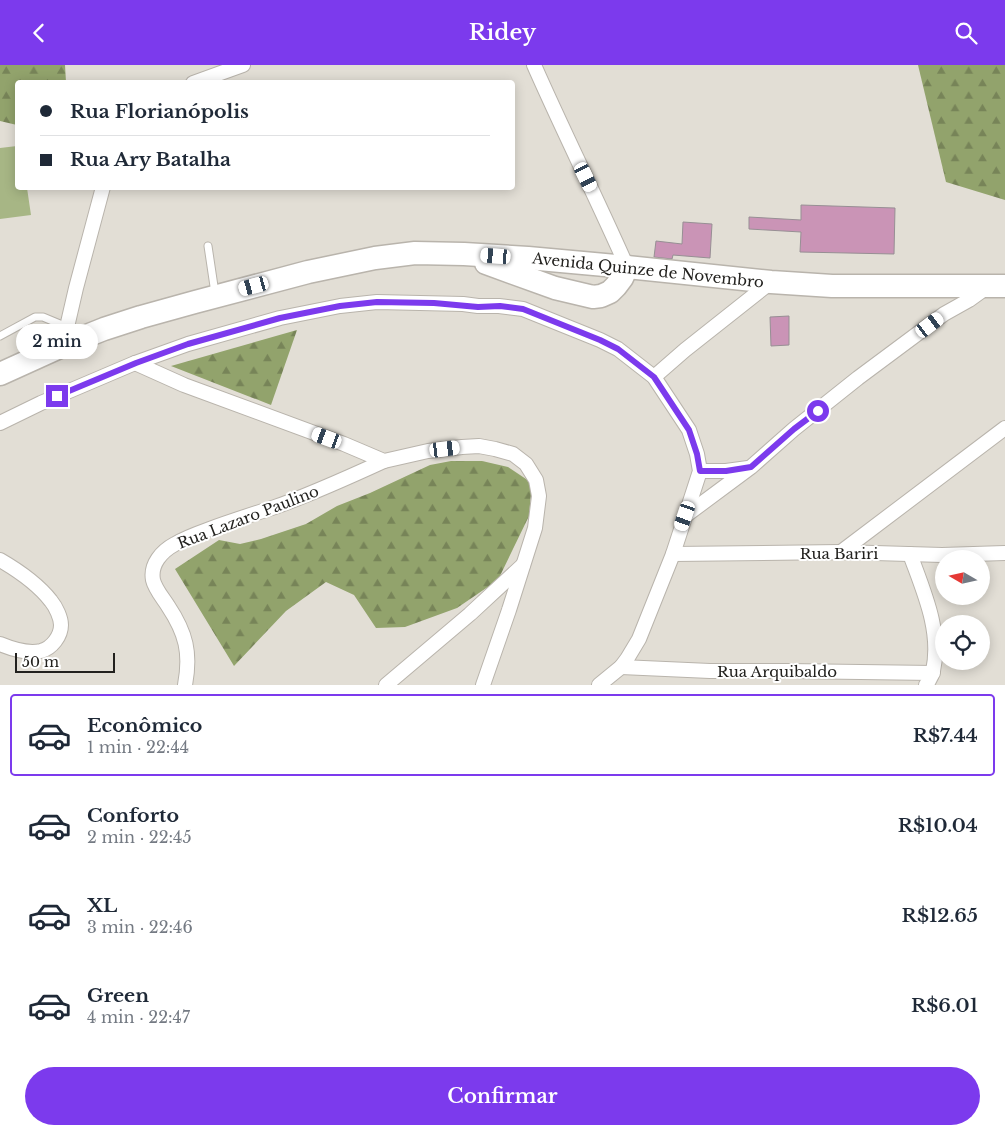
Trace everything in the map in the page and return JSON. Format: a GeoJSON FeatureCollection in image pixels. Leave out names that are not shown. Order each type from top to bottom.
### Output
{"type":"FeatureCollection","features":[{"type":"Feature","properties":{"kind":"main road","name":"Avenida Quinze de Novembro"},"geometry":{"type":"LineString","coordinates":[[0,374],[66,336],[104,329],[216,296],[308,272],[375,258],[415,253],[464,254],[832,286],[996,286]]}},
{"type":"Feature","properties":{"kind":"main road"},"geometry":{"type":"LineString","coordinates":[[464,254],[555,288],[593,297],[601,296],[616,287],[627,267]]}},
{"type":"Feature","properties":{"kind":"street"},"geometry":{"type":"LineString","coordinates":[[202,80],[243,65]]}},
{"type":"Feature","properties":{"kind":"street"},"geometry":{"type":"LineString","coordinates":[[534,65],[627,267]]}},
{"type":"Feature","properties":{"kind":"street"},"geometry":{"type":"LineString","coordinates":[[66,336],[86,246],[102,190]]}},
{"type":"Feature","properties":{"kind":"street"},"geometry":{"type":"LineString","coordinates":[[654,377],[771,282]]}},
{"type":"Feature","properties":{"kind":"street"},"geometry":{"type":"LineString","coordinates":[[944,314],[954,285]]}},
{"type":"Feature","properties":{"kind":"street"},"geometry":{"type":"LineString","coordinates":[[685,516],[751,467],[794,429],[851,384],[944,314],[996,286]]}},
{"type":"Feature","properties":{"kind":"street"},"geometry":{"type":"LineString","coordinates":[[0,423],[41,403],[136,363],[188,344],[280,318],[377,302],[434,303],[478,307],[500,306],[523,309],[609,344],[654,377],[689,430],[697,454],[700,471],[673,554],[639,639],[621,667],[599,685]]}},
{"type":"Feature","properties":{"kind":"street"},"geometry":{"type":"LineString","coordinates":[[136,363],[184,385],[344,444],[384,461]]}},
{"type":"Feature","properties":{"kind":"street"},"geometry":{"type":"LineString","coordinates":[[841,552],[1005,427]]}},
{"type":"Feature","properties":{"kind":"street","name":"Rua Lazaro Paulino"},"geometry":{"type":"LineString","coordinates":[[185,685],[188,659],[182,629],[155,587],[153,579],[153,570],[160,556],[175,544],[195,535],[313,493],[384,461],[428,451],[479,446],[513,454],[526,464],[536,480],[539,496],[534,528],[524,563],[483,685]]}},
{"type":"Feature","properties":{"kind":"street"},"geometry":{"type":"LineString","coordinates":[[700,471],[726,471],[751,467]]}},
{"type":"Feature","properties":{"kind":"street","name":"Rua Bariri"},"geometry":{"type":"LineString","coordinates":[[673,554],[841,552],[942,555],[1005,553]]}},
{"type":"Feature","properties":{"kind":"street"},"geometry":{"type":"LineString","coordinates":[[910,554],[924,593],[934,631],[935,654],[929,679]]}},
{"type":"Feature","properties":{"kind":"street"},"geometry":{"type":"LineString","coordinates":[[0,560],[26,575],[52,601],[61,625],[59,635],[52,645],[42,651],[30,652],[0,644]]}},
{"type":"Feature","properties":{"kind":"street"},"geometry":{"type":"LineString","coordinates":[[386,685],[470,614],[524,563]]}},
{"type":"Feature","properties":{"kind":"street","name":"Rua Arquibaldo"},"geometry":{"type":"LineString","coordinates":[[621,667],[710,671],[788,671],[929,679]]}},
{"type":"Feature","properties":{"kind":"lane"},"geometry":{"type":"LineString","coordinates":[[208,246],[216,296]]}},
{"type":"Feature","properties":{"kind":"lane"},"geometry":{"type":"LineString","coordinates":[[0,336],[35,317],[43,317],[66,336]]}},
{"type":"Feature","properties":{"kind":"green space"},"geometry":{"type":"Polygon","coordinates":[[[0,65],[65,65],[66,80],[15,80],[15,125],[0,121],[0,65]]]}},
{"type":"Feature","properties":{"kind":"green space"},"geometry":{"type":"Polygon","coordinates":[[[918,65],[1005,65],[1005,200],[946,182],[918,65]]]}},
{"type":"Feature","properties":{"kind":"green space"},"geometry":{"type":"Polygon","coordinates":[[[15,146],[15,190],[27,190],[31,215],[0,219],[0,148],[15,146]]]}},
{"type":"Feature","properties":{"kind":"green space"},"geometry":{"type":"Polygon","coordinates":[[[297,330],[271,405],[171,366],[297,330]]]}},
{"type":"Feature","properties":{"kind":"green space"},"geometry":{"type":"Polygon","coordinates":[[[451,461],[482,461],[508,467],[532,483],[529,516],[498,580],[457,608],[405,627],[376,628],[354,595],[326,582],[286,611],[234,666],[175,569],[219,540],[240,544],[306,524],[337,506],[430,465],[451,461]]]}},
{"type":"Feature","properties":{"kind":"building"},"geometry":{"type":"Polygon","coordinates":[[[801,205],[895,208],[894,254],[800,252],[801,232],[749,229],[749,217],[801,220],[801,205]]]}},
{"type":"Feature","properties":{"kind":"building"},"geometry":{"type":"Polygon","coordinates":[[[683,222],[712,224],[710,258],[673,255],[672,259],[654,257],[656,241],[682,244],[683,222]]]}},
{"type":"Feature","properties":{"kind":"building"},"geometry":{"type":"Polygon","coordinates":[[[789,316],[789,345],[771,346],[770,317],[789,316]]]}},
{"type":"Feature","properties":{"kind":"route"},"geometry":{"type":"LineString","coordinates":[[57,396],[136,363],[188,344],[280,318],[340,306],[377,302],[434,303],[523,309],[618,349],[654,377],[689,430],[697,454],[700,471],[736,471],[751,467],[794,429],[818,411]]}}]}
